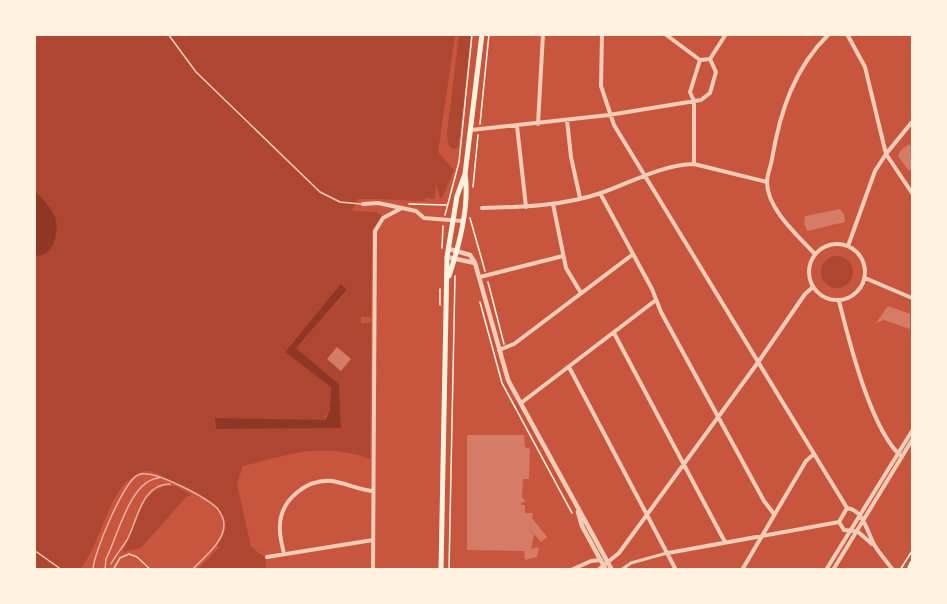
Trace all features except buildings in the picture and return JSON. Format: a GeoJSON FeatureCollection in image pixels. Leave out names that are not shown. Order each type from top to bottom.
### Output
{"type":"FeatureCollection","features":[{"type":"Feature","properties":{"kind":"main road"},"geometry":{"type":"LineString","coordinates":[[453,259],[449,249],[457,196],[465,174],[482,34]]}},
{"type":"Feature","properties":{"kind":"main road"},"geometry":{"type":"LineString","coordinates":[[441,570],[447,281],[465,223],[467,185],[465,174]]}},
{"type":"Feature","properties":{"kind":"main road"},"geometry":{"type":"LineString","coordinates":[[909,570],[912,564]]}},
{"type":"Feature","properties":{"kind":"street"},"geometry":{"type":"LineString","coordinates":[[538,124],[543,34]]}},
{"type":"Feature","properties":{"kind":"street"},"geometry":{"type":"LineString","coordinates":[[602,34],[601,86],[609,115],[847,508],[855,510],[860,516],[875,547]]}},
{"type":"Feature","properties":{"kind":"street"},"geometry":{"type":"LineString","coordinates":[[665,34],[700,60],[710,59]]}},
{"type":"Feature","properties":{"kind":"street"},"geometry":{"type":"LineString","coordinates":[[710,59],[726,34]]}},
{"type":"Feature","properties":{"kind":"street"},"geometry":{"type":"LineString","coordinates":[[815,254],[779,213],[767,182],[784,106],[793,83],[815,48],[829,34]]}},
{"type":"Feature","properties":{"kind":"street"},"geometry":{"type":"LineString","coordinates":[[847,34],[865,68],[886,154],[912,193]]}},
{"type":"Feature","properties":{"kind":"street"},"geometry":{"type":"LineString","coordinates":[[471,130],[479,131],[609,115],[706,99],[716,72],[710,59]]}},
{"type":"Feature","properties":{"kind":"street"},"geometry":{"type":"LineString","coordinates":[[694,164],[694,101],[690,92],[700,60]]}},
{"type":"Feature","properties":{"kind":"street"},"geometry":{"type":"LineString","coordinates":[[567,120],[571,157],[580,198]]}},
{"type":"Feature","properties":{"kind":"street"},"geometry":{"type":"LineString","coordinates":[[848,246],[875,171],[912,122]]}},
{"type":"Feature","properties":{"kind":"street"},"geometry":{"type":"LineString","coordinates":[[517,126],[526,207]]}},
{"type":"Feature","properties":{"kind":"street"},"geometry":{"type":"LineString","coordinates":[[482,208],[553,204],[600,193],[668,167],[694,164],[767,182]]}},
{"type":"Feature","properties":{"kind":"street"},"geometry":{"type":"LineString","coordinates":[[600,193],[764,501],[774,513]]}},
{"type":"Feature","properties":{"kind":"street"},"geometry":{"type":"LineString","coordinates":[[363,204],[378,203],[416,211],[424,218],[455,219],[465,223]]}},
{"type":"Feature","properties":{"kind":"street"},"geometry":{"type":"LineString","coordinates":[[553,204],[569,277],[581,293]]}},
{"type":"Feature","properties":{"kind":"street"},"geometry":{"type":"LineString","coordinates":[[373,570],[375,231],[383,218],[400,209]]}},
{"type":"Feature","properties":{"kind":"street"},"geometry":{"type":"LineString","coordinates":[[830,244],[848,246],[861,257],[865,278],[856,294],[839,301],[825,298],[813,287],[808,269],[815,254],[830,244]]}},
{"type":"Feature","properties":{"kind":"street"},"geometry":{"type":"LineString","coordinates":[[449,249],[470,255],[475,263],[508,380],[606,565]]}},
{"type":"Feature","properties":{"kind":"street"},"geometry":{"type":"LineString","coordinates":[[499,350],[514,344],[633,255]]}},
{"type":"Feature","properties":{"kind":"street"},"geometry":{"type":"LineString","coordinates":[[480,277],[563,256]]}},
{"type":"Feature","properties":{"kind":"street"},"geometry":{"type":"LineString","coordinates":[[453,259],[475,263]]}},
{"type":"Feature","properties":{"kind":"street"},"geometry":{"type":"LineString","coordinates":[[865,278],[912,298]]}},
{"type":"Feature","properties":{"kind":"street"},"geometry":{"type":"LineString","coordinates":[[598,570],[619,553],[759,362],[804,294],[813,287]]}},
{"type":"Feature","properties":{"kind":"street"},"geometry":{"type":"LineString","coordinates":[[521,403],[656,300]]}},
{"type":"Feature","properties":{"kind":"street"},"geometry":{"type":"LineString","coordinates":[[839,301],[856,368],[887,439],[900,456]]}},
{"type":"Feature","properties":{"kind":"street"},"geometry":{"type":"LineString","coordinates":[[614,333],[725,542]]}},
{"type":"Feature","properties":{"kind":"street"},"geometry":{"type":"LineString","coordinates":[[569,367],[676,570]]}},
{"type":"Feature","properties":{"kind":"street"},"geometry":{"type":"LineString","coordinates":[[833,570],[900,456],[912,431]]}},
{"type":"Feature","properties":{"kind":"street"},"geometry":{"type":"LineString","coordinates":[[826,570],[912,440]]}},
{"type":"Feature","properties":{"kind":"street"},"geometry":{"type":"LineString","coordinates":[[742,570],[806,461],[814,454]]}},
{"type":"Feature","properties":{"kind":"street"},"geometry":{"type":"LineString","coordinates":[[284,554],[280,525],[282,513],[290,499],[304,487],[317,482],[330,481],[373,491]]}},
{"type":"Feature","properties":{"kind":"street"},"geometry":{"type":"LineString","coordinates":[[576,507],[582,526],[601,560],[612,570]]}},
{"type":"Feature","properties":{"kind":"street"},"geometry":{"type":"LineString","coordinates":[[847,508],[839,522],[840,527],[856,531],[875,547],[893,570]]}},
{"type":"Feature","properties":{"kind":"street"},"geometry":{"type":"LineString","coordinates":[[621,570],[631,563],[668,553],[839,522]]}},
{"type":"Feature","properties":{"kind":"street"},"geometry":{"type":"LineString","coordinates":[[267,557],[374,540]]}},
{"type":"Feature","properties":{"kind":"street"},"geometry":{"type":"LineString","coordinates":[[571,570],[591,561],[601,560]]}},
{"type":"Feature","properties":{"kind":"lane"},"geometry":{"type":"LineString","coordinates":[[168,34],[196,72],[320,192],[340,202],[363,204]]}},
{"type":"Feature","properties":{"kind":"lane"},"geometry":{"type":"LineString","coordinates":[[34,550],[62,570]]}},
{"type":"Feature","properties":{"kind":"lane"},"geometry":{"type":"LineString","coordinates":[[113,570],[120,558],[129,554],[137,557],[151,570]]}},
{"type":"Feature","properties":{"kind":"path"},"geometry":{"type":"LineString","coordinates":[[406,204],[447,205],[459,162],[472,34]]}},
{"type":"Feature","properties":{"kind":"path"},"geometry":{"type":"LineString","coordinates":[[472,192],[489,34]]}},
{"type":"Feature","properties":{"kind":"path"},"geometry":{"type":"LineString","coordinates":[[465,223],[469,216]]}},
{"type":"Feature","properties":{"kind":"path"},"geometry":{"type":"LineString","coordinates":[[449,570],[455,277],[453,259]]}},
{"type":"Feature","properties":{"kind":"shaded area"},"geometry":{"type":"Polygon","coordinates":[[[34,35],[455,35],[438,152],[454,170],[442,198],[440,198],[436,184],[435,199],[425,198],[425,201],[358,199],[352,211],[376,212],[383,216],[372,231],[371,317],[361,317],[361,323],[371,323],[370,459],[336,451],[321,451],[291,454],[243,466],[237,484],[251,547],[265,557],[266,567],[263,569],[198,569],[219,548],[217,545],[224,534],[223,517],[210,503],[149,471],[136,475],[116,496],[95,543],[80,569],[35,569],[34,35]],[[342,285],[285,351],[331,387],[330,410],[325,420],[239,420],[216,429],[341,428],[339,384],[296,348],[347,291],[342,285]]]}},
{"type":"Feature","properties":{"kind":"shaded area"},"geometry":{"type":"Polygon","coordinates":[[[459,35],[471,35],[459,142],[457,148],[452,149],[448,144],[447,133],[459,35]]]}},
{"type":"Feature","properties":{"kind":"shaded area"},"geometry":{"type":"Polygon","coordinates":[[[35,191],[51,210],[56,223],[54,243],[46,253],[41,255],[34,255],[35,191]]]}},
{"type":"Feature","properties":{"kind":"shaded area"},"geometry":{"type":"Polygon","coordinates":[[[837,256],[849,260],[853,272],[849,284],[837,288],[825,284],[821,272],[825,260],[837,256]]]}},
{"type":"Feature","properties":{"kind":"shaded area"},"geometry":{"type":"Polygon","coordinates":[[[341,284],[347,290],[296,348],[339,384],[341,428],[216,429],[215,418],[325,420],[330,410],[331,387],[285,352],[341,284]]]}},
{"type":"Feature","properties":{"kind":"shaded area"},"geometry":{"type":"Polygon","coordinates":[[[166,486],[175,486],[192,495],[186,497],[141,548],[123,552],[138,513],[150,495],[166,486]]]}},
{"type":"Feature","properties":{"kind":"tram line"},"geometry":{"type":"LineString","coordinates":[[93,570],[98,549],[125,490],[138,475],[145,474],[166,479],[190,491],[211,503],[221,514],[224,525],[221,538],[192,570]]}},
{"type":"Feature","properties":{"kind":"tram line"},"geometry":{"type":"LineString","coordinates":[[105,570],[106,559],[133,498],[149,481],[159,478]]}},
{"type":"Feature","properties":{"kind":"tram line"},"geometry":{"type":"LineString","coordinates":[[111,564],[127,540],[147,496],[160,486],[170,484]]}}]}
